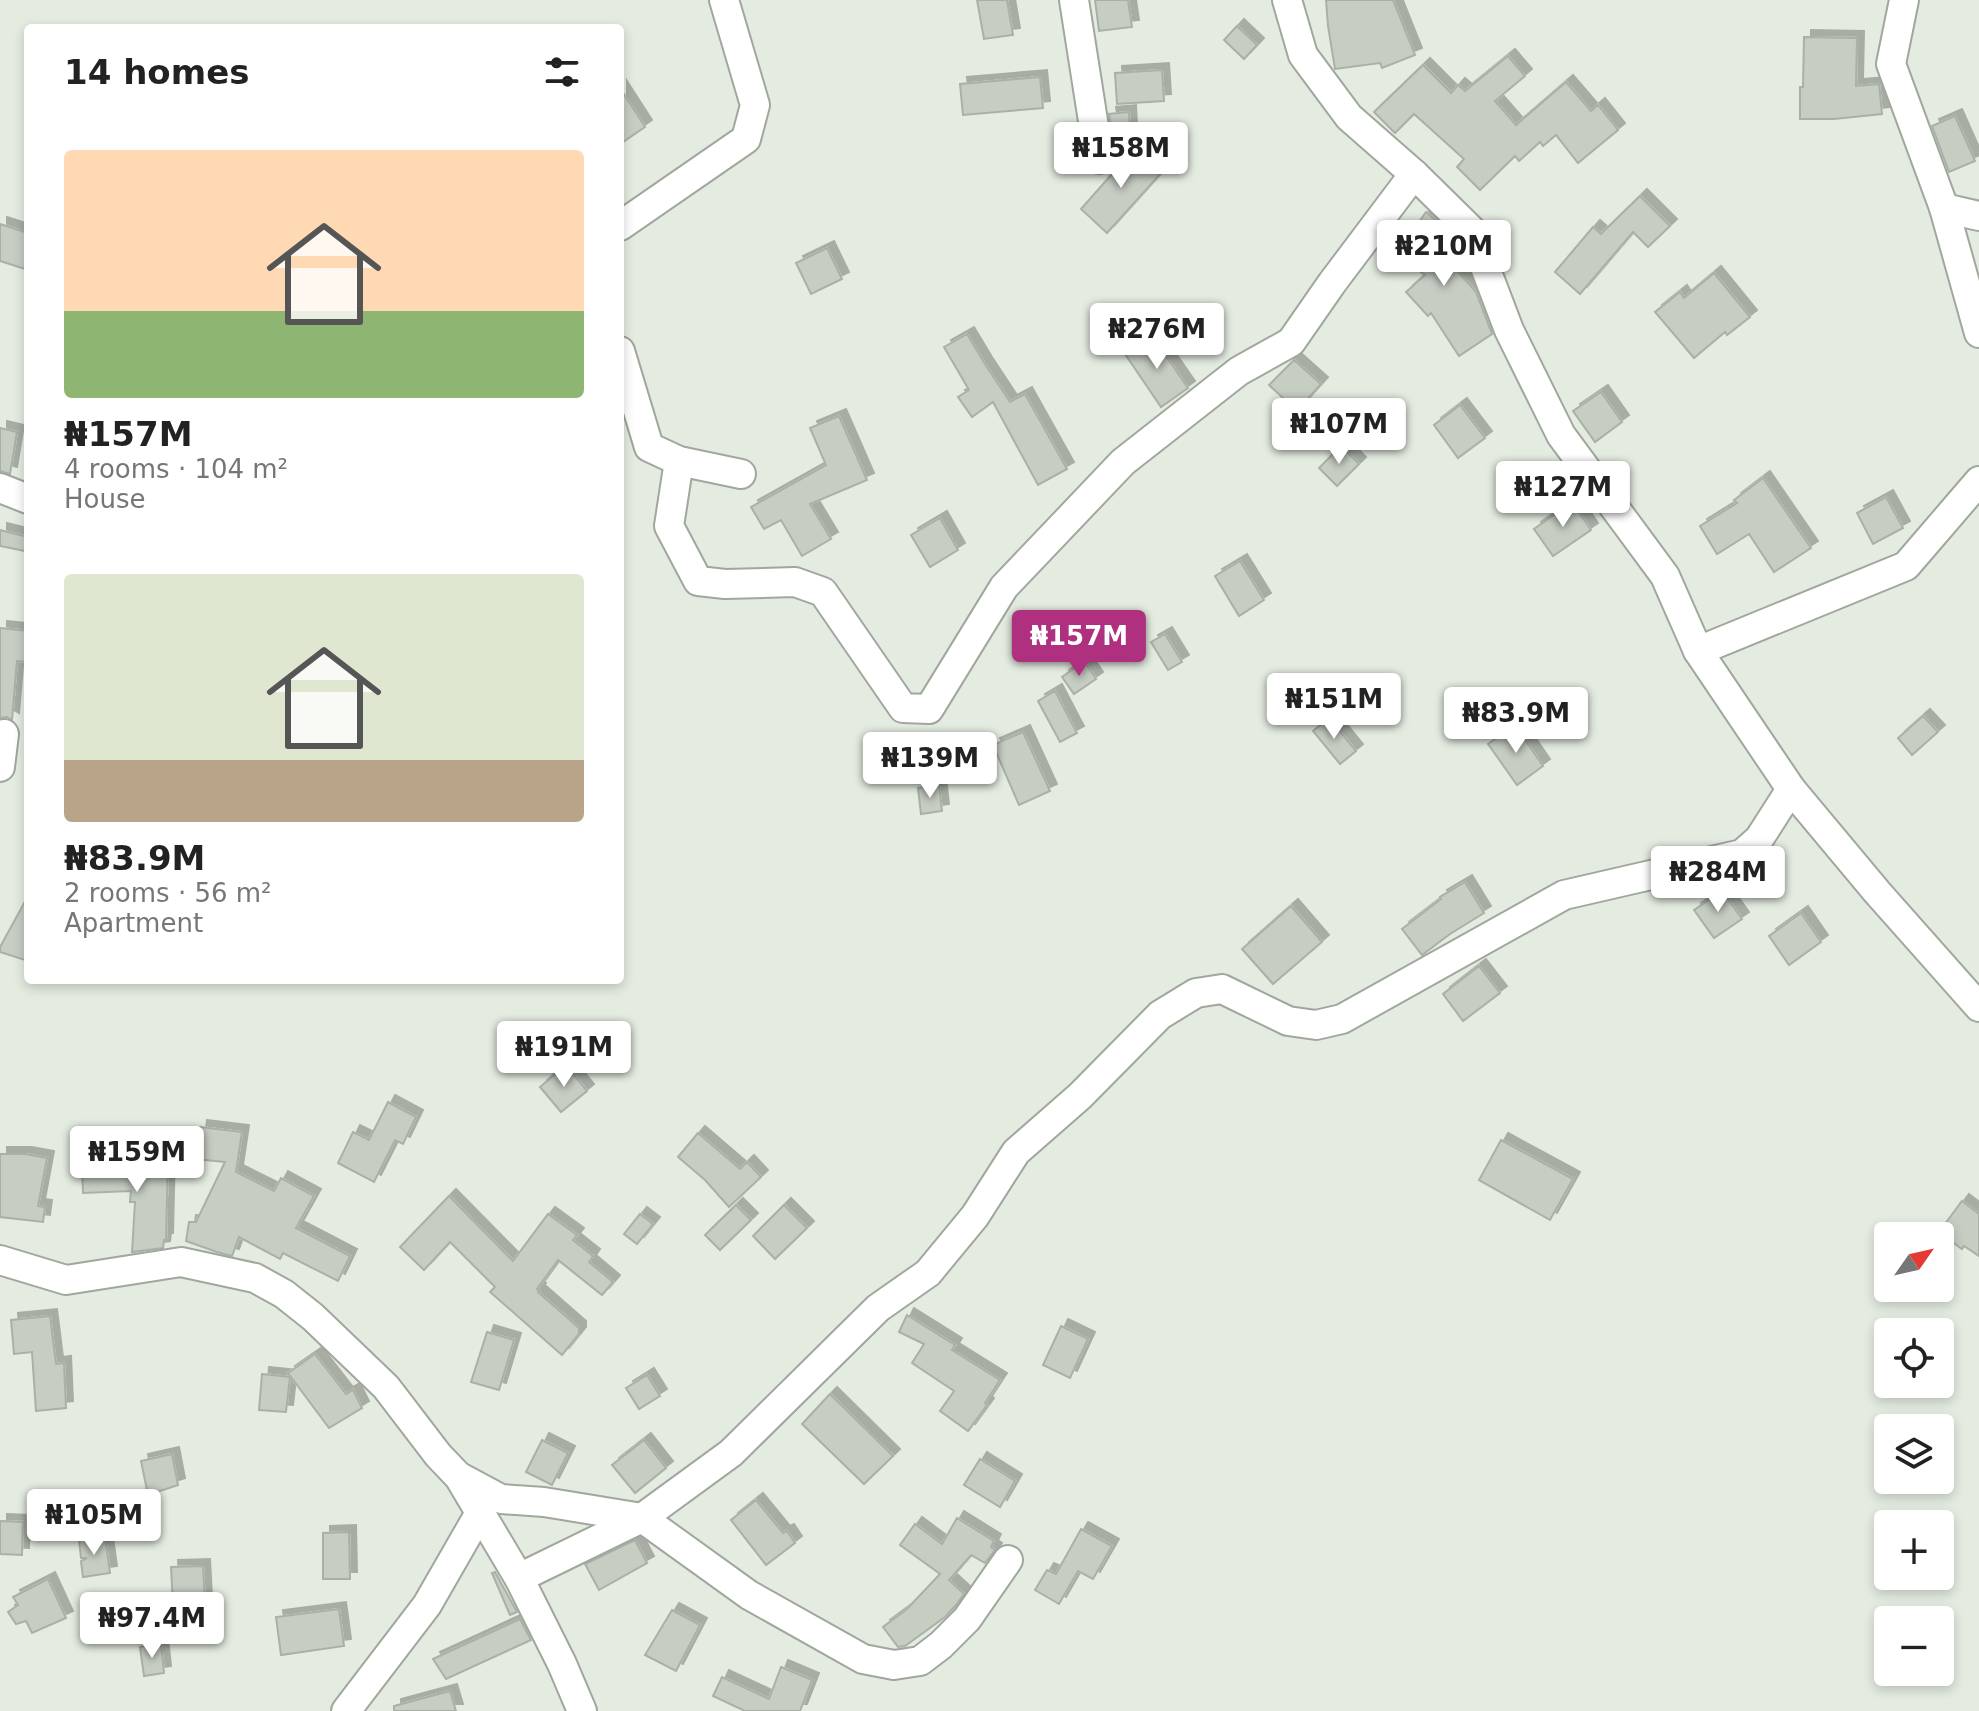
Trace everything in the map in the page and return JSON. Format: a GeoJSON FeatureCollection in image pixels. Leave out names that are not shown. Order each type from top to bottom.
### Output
{"type":"FeatureCollection","features":[{"type":"Feature","properties":{"kind":"street"},"geometry":{"type":"LineString","coordinates":[[624,223],[746,139],[755,105],[724,0]]}},
{"type":"Feature","properties":{"kind":"street"},"geometry":{"type":"LineString","coordinates":[[1074,0],[1099,159]]}},
{"type":"Feature","properties":{"kind":"street"},"geometry":{"type":"LineString","coordinates":[[1287,0],[1303,55],[1349,117],[1471,230],[1509,330],[1561,435],[1665,576],[1698,651],[1791,789],[1979,1007]]}},
{"type":"Feature","properties":{"kind":"street"},"geometry":{"type":"LineString","coordinates":[[1904,0],[1891,64],[1944,208],[1979,333]]}},
{"type":"Feature","properties":{"kind":"street"},"geometry":{"type":"LineString","coordinates":[[679,461],[669,526],[698,581],[725,584],[795,582],[823,592],[903,708],[929,709],[1004,587],[1123,462],[1239,371],[1291,342],[1414,174]]}},
{"type":"Feature","properties":{"kind":"street"},"geometry":{"type":"LineString","coordinates":[[1944,208],[1979,216]]}},
{"type":"Feature","properties":{"kind":"street"},"geometry":{"type":"LineString","coordinates":[[624,364],[649,447],[679,461],[741,474]]}},
{"type":"Feature","properties":{"kind":"street"},"geometry":{"type":"LineString","coordinates":[[1698,651],[1906,566],[1979,481]]}},
{"type":"Feature","properties":{"kind":"street"},"geometry":{"type":"LineString","coordinates":[[0,488],[24,497]]}},
{"type":"Feature","properties":{"kind":"street"},"geometry":{"type":"LineString","coordinates":[[0,767],[11,733]]}},
{"type":"Feature","properties":{"kind":"street"},"geometry":{"type":"LineString","coordinates":[[519,1578],[642,1518],[731,1453],[878,1308],[928,1273],[975,1216],[1016,1152],[1080,1096],[1160,1015],[1196,993],[1222,989],[1288,1021],[1316,1025],[1342,1019],[1564,895],[1742,854],[1759,839],[1791,789]]}},
{"type":"Feature","properties":{"kind":"street"},"geometry":{"type":"LineString","coordinates":[[0,1260],[66,1280],[181,1262],[255,1278],[284,1294],[313,1317],[386,1387],[438,1455],[459,1477],[519,1578],[582,1711]]}},
{"type":"Feature","properties":{"kind":"street"},"geometry":{"type":"LineString","coordinates":[[459,1477],[501,1499],[544,1502],[642,1518],[749,1595],[863,1659],[894,1665],[920,1661],[941,1645],[967,1619],[1008,1560]]}},
{"type":"Feature","properties":{"kind":"street"},"geometry":{"type":"LineString","coordinates":[[346,1711],[427,1605],[481,1511]]}},
{"type":"Feature","properties":{"kind":"building"},"geometry":{"type":"Polygon","coordinates":[[[977,0],[1007,0],[1013,35],[984,39],[977,0]]]}},
{"type":"Feature","properties":{"kind":"building"},"geometry":{"type":"Polygon","coordinates":[[[1095,0],[1128,0],[1132,27],[1099,31],[1095,0]]]}},
{"type":"Feature","properties":{"kind":"building"},"geometry":{"type":"Polygon","coordinates":[[[1326,0],[1393,0],[1415,55],[1382,68],[1380,63],[1335,69],[1326,0]]]}},
{"type":"Feature","properties":{"kind":"building"},"geometry":{"type":"Polygon","coordinates":[[[1237,26],[1257,45],[1244,59],[1224,40],[1237,26]]]}},
{"type":"Feature","properties":{"kind":"building"},"geometry":{"type":"Polygon","coordinates":[[[1804,37],[1857,38],[1856,86],[1879,84],[1882,114],[1800,119],[1804,37]]]}},
{"type":"Feature","properties":{"kind":"building"},"geometry":{"type":"Polygon","coordinates":[[[1508,56],[1525,76],[1495,101],[1516,125],[1566,82],[1591,111],[1598,105],[1618,130],[1578,163],[1556,135],[1543,146],[1540,142],[1519,161],[1515,156],[1480,190],[1457,167],[1464,159],[1414,114],[1395,133],[1374,112],[1423,65],[1451,93],[1458,85],[1465,91],[1508,56]]]}},
{"type":"Feature","properties":{"kind":"building"},"geometry":{"type":"Polygon","coordinates":[[[1162,70],[1164,101],[1117,104],[1115,73],[1162,70]]]}},
{"type":"Feature","properties":{"kind":"building"},"geometry":{"type":"Polygon","coordinates":[[[1040,77],[1043,108],[963,115],[960,84],[1040,77]]]}},
{"type":"Feature","properties":{"kind":"building"},"geometry":{"type":"Polygon","coordinates":[[[624,94],[645,127],[624,141],[624,94]]]}},
{"type":"Feature","properties":{"kind":"building"},"geometry":{"type":"Polygon","coordinates":[[[1129,112],[1130,131],[1112,132],[1109,114],[1129,112]]]}},
{"type":"Feature","properties":{"kind":"building"},"geometry":{"type":"Polygon","coordinates":[[[1955,116],[1975,161],[1949,172],[1932,126],[1955,116]]]}},
{"type":"Feature","properties":{"kind":"building"},"geometry":{"type":"Polygon","coordinates":[[[1135,148],[1162,172],[1107,233],[1081,209],[1135,148]]]}},
{"type":"Feature","properties":{"kind":"building"},"geometry":{"type":"Polygon","coordinates":[[[1640,196],[1670,226],[1648,247],[1633,232],[1580,294],[1555,272],[1593,227],[1601,234],[1640,196]]]}},
{"type":"Feature","properties":{"kind":"building"},"geometry":{"type":"Polygon","coordinates":[[[1426,212],[1449,232],[1438,249],[1476,292],[1492,334],[1459,356],[1431,313],[1428,316],[1406,292],[1425,275],[1396,255],[1426,212]]]}},
{"type":"Feature","properties":{"kind":"building"},"geometry":{"type":"Polygon","coordinates":[[[0,224],[24,232],[24,269],[0,261],[0,224]]]}},
{"type":"Feature","properties":{"kind":"building"},"geometry":{"type":"Polygon","coordinates":[[[827,248],[842,279],[811,294],[796,263],[827,248]]]}},
{"type":"Feature","properties":{"kind":"building"},"geometry":{"type":"Polygon","coordinates":[[[1714,273],[1750,317],[1727,335],[1725,332],[1694,358],[1655,312],[1680,292],[1684,298],[1714,273]]]}},
{"type":"Feature","properties":{"kind":"building"},"geometry":{"type":"Polygon","coordinates":[[[967,334],[1010,402],[1025,394],[1067,469],[1038,485],[993,402],[972,417],[958,397],[969,390],[944,347],[967,334]]]}},
{"type":"Feature","properties":{"kind":"building"},"geometry":{"type":"Polygon","coordinates":[[[1152,336],[1188,388],[1161,407],[1125,354],[1152,336]]]}},
{"type":"Feature","properties":{"kind":"building"},"geometry":{"type":"Polygon","coordinates":[[[1294,360],[1321,384],[1297,411],[1269,385],[1294,360]]]}},
{"type":"Feature","properties":{"kind":"building"},"geometry":{"type":"Polygon","coordinates":[[[1601,392],[1622,422],[1595,442],[1573,411],[1601,392]]]}},
{"type":"Feature","properties":{"kind":"building"},"geometry":{"type":"Polygon","coordinates":[[[1460,405],[1485,438],[1458,458],[1434,425],[1460,405]]]}},
{"type":"Feature","properties":{"kind":"building"},"geometry":{"type":"Polygon","coordinates":[[[839,416],[867,480],[810,504],[831,539],[802,556],[781,520],[764,529],[751,507],[826,465],[810,428],[839,416]]]}},
{"type":"Feature","properties":{"kind":"building"},"geometry":{"type":"Polygon","coordinates":[[[0,428],[17,432],[10,474],[0,471],[0,428]]]}},
{"type":"Feature","properties":{"kind":"building"},"geometry":{"type":"Polygon","coordinates":[[[1341,446],[1359,464],[1337,486],[1319,468],[1341,446]]]}},
{"type":"Feature","properties":{"kind":"building"},"geometry":{"type":"Polygon","coordinates":[[[1763,478],[1811,548],[1774,572],[1749,534],[1717,554],[1700,526],[1737,503],[1734,500],[1763,478]]]}},
{"type":"Feature","properties":{"kind":"building"},"geometry":{"type":"Polygon","coordinates":[[[1886,497],[1903,528],[1873,544],[1857,513],[1886,497]]]}},
{"type":"Feature","properties":{"kind":"building"},"geometry":{"type":"Polygon","coordinates":[[[1572,502],[1591,530],[1553,556],[1534,529],[1572,502]]]}},
{"type":"Feature","properties":{"kind":"building"},"geometry":{"type":"Polygon","coordinates":[[[940,518],[958,550],[930,567],[911,535],[940,518]]]}},
{"type":"Feature","properties":{"kind":"building"},"geometry":{"type":"Polygon","coordinates":[[[0,530],[24,536],[24,551],[0,546],[0,530]]]}},
{"type":"Feature","properties":{"kind":"building"},"geometry":{"type":"Polygon","coordinates":[[[1240,561],[1264,600],[1239,616],[1215,576],[1240,561]]]}},
{"type":"Feature","properties":{"kind":"building"},"geometry":{"type":"Polygon","coordinates":[[[0,628],[24,631],[24,662],[17,661],[12,720],[0,718],[0,628]]]}},
{"type":"Feature","properties":{"kind":"building"},"geometry":{"type":"Polygon","coordinates":[[[1165,634],[1182,662],[1168,670],[1151,642],[1165,634]]]}},
{"type":"Feature","properties":{"kind":"building"},"geometry":{"type":"Polygon","coordinates":[[[1084,661],[1096,679],[1074,694],[1062,677],[1084,661]]]}},
{"type":"Feature","properties":{"kind":"building"},"geometry":{"type":"Polygon","coordinates":[[[1055,691],[1077,733],[1060,742],[1038,701],[1055,691]]]}},
{"type":"Feature","properties":{"kind":"building"},"geometry":{"type":"Polygon","coordinates":[[[1923,716],[1938,732],[1912,755],[1898,738],[1923,716]]]}},
{"type":"Feature","properties":{"kind":"building"},"geometry":{"type":"Polygon","coordinates":[[[1329,718],[1356,751],[1340,764],[1313,731],[1329,718]]]}},
{"type":"Feature","properties":{"kind":"building"},"geometry":{"type":"Polygon","coordinates":[[[1515,725],[1543,766],[1517,785],[1488,744],[1515,725]]]}},
{"type":"Feature","properties":{"kind":"building"},"geometry":{"type":"Polygon","coordinates":[[[1023,732],[1050,791],[1019,805],[993,745],[1023,732]]]}},
{"type":"Feature","properties":{"kind":"building"},"geometry":{"type":"Polygon","coordinates":[[[939,785],[942,811],[921,814],[918,788],[939,785]]]}},
{"type":"Feature","properties":{"kind":"building"},"geometry":{"type":"Polygon","coordinates":[[[1465,882],[1484,913],[1422,955],[1402,929],[1440,897],[1465,882]]]}},
{"type":"Feature","properties":{"kind":"building"},"geometry":{"type":"Polygon","coordinates":[[[1722,891],[1742,919],[1714,938],[1694,910],[1722,891]]]}},
{"type":"Feature","properties":{"kind":"building"},"geometry":{"type":"Polygon","coordinates":[[[24,903],[24,960],[0,952],[24,903]]]}},
{"type":"Feature","properties":{"kind":"building"},"geometry":{"type":"Polygon","coordinates":[[[1291,906],[1322,942],[1273,984],[1242,949],[1291,906]]]}},
{"type":"Feature","properties":{"kind":"building"},"geometry":{"type":"Polygon","coordinates":[[[1801,913],[1821,942],[1789,965],[1769,936],[1801,913]]]}},
{"type":"Feature","properties":{"kind":"building"},"geometry":{"type":"Polygon","coordinates":[[[1479,966],[1500,993],[1463,1021],[1443,994],[1479,966]]]}},
{"type":"Feature","properties":{"kind":"building"},"geometry":{"type":"Polygon","coordinates":[[[566,1065],[587,1091],[561,1112],[540,1087],[566,1065]]]}},
{"type":"Feature","properties":{"kind":"building"},"geometry":{"type":"Polygon","coordinates":[[[388,1102],[416,1117],[403,1144],[395,1140],[374,1182],[338,1163],[353,1132],[369,1140],[388,1102]]]}},
{"type":"Feature","properties":{"kind":"building"},"geometry":{"type":"Polygon","coordinates":[[[200,1127],[242,1132],[236,1172],[274,1191],[281,1178],[314,1196],[296,1228],[350,1256],[338,1281],[283,1253],[280,1259],[239,1237],[232,1256],[186,1241],[189,1222],[196,1222],[225,1162],[196,1159],[200,1127]]]}},
{"type":"Feature","properties":{"kind":"building"},"geometry":{"type":"Polygon","coordinates":[[[698,1133],[740,1169],[747,1162],[761,1177],[729,1207],[705,1180],[678,1157],[698,1133]]]}},
{"type":"Feature","properties":{"kind":"building"},"geometry":{"type":"Polygon","coordinates":[[[1501,1140],[1573,1179],[1550,1220],[1479,1180],[1501,1140]]]}},
{"type":"Feature","properties":{"kind":"building"},"geometry":{"type":"Polygon","coordinates":[[[134,1153],[168,1156],[166,1240],[163,1248],[132,1252],[135,1202],[130,1202],[131,1191],[83,1193],[82,1166],[133,1163],[134,1153]]]}},
{"type":"Feature","properties":{"kind":"building"},"geometry":{"type":"Polygon","coordinates":[[[0,1154],[47,1158],[38,1206],[45,1207],[43,1222],[0,1217],[0,1154]]]}},
{"type":"Feature","properties":{"kind":"building"},"geometry":{"type":"Polygon","coordinates":[[[449,1196],[513,1261],[548,1214],[577,1235],[573,1240],[593,1256],[589,1262],[613,1282],[602,1295],[558,1260],[537,1289],[579,1328],[579,1334],[562,1355],[490,1292],[495,1287],[450,1242],[424,1270],[400,1247],[449,1196]]]}},
{"type":"Feature","properties":{"kind":"building"},"geometry":{"type":"Polygon","coordinates":[[[1962,1201],[1979,1214],[1979,1256],[1954,1243],[1954,1222],[1946,1222],[1962,1201]]]}},
{"type":"Feature","properties":{"kind":"building"},"geometry":{"type":"Polygon","coordinates":[[[736,1205],[751,1220],[720,1250],[705,1235],[736,1205]]]}},
{"type":"Feature","properties":{"kind":"building"},"geometry":{"type":"Polygon","coordinates":[[[784,1205],[807,1228],[775,1259],[753,1236],[784,1205]]]}},
{"type":"Feature","properties":{"kind":"building"},"geometry":{"type":"Polygon","coordinates":[[[640,1214],[653,1224],[637,1244],[624,1234],[640,1214]]]}},
{"type":"Feature","properties":{"kind":"building"},"geometry":{"type":"Polygon","coordinates":[[[907,1315],[955,1345],[952,1350],[1000,1380],[968,1431],[940,1411],[954,1391],[912,1363],[924,1344],[899,1332],[907,1315]]]}},
{"type":"Feature","properties":{"kind":"building"},"geometry":{"type":"Polygon","coordinates":[[[50,1316],[56,1364],[64,1363],[66,1408],[36,1411],[32,1352],[14,1354],[11,1320],[50,1316]]]}},
{"type":"Feature","properties":{"kind":"building"},"geometry":{"type":"Polygon","coordinates":[[[1061,1326],[1088,1339],[1070,1378],[1043,1365],[1061,1326]]]}},
{"type":"Feature","properties":{"kind":"building"},"geometry":{"type":"Polygon","coordinates":[[[487,1332],[514,1340],[499,1390],[471,1382],[487,1332]]]}},
{"type":"Feature","properties":{"kind":"building"},"geometry":{"type":"Polygon","coordinates":[[[315,1354],[346,1394],[353,1390],[362,1408],[329,1428],[288,1373],[315,1354]]]}},
{"type":"Feature","properties":{"kind":"building"},"geometry":{"type":"Polygon","coordinates":[[[262,1374],[290,1377],[286,1412],[259,1410],[262,1374]]]}},
{"type":"Feature","properties":{"kind":"building"},"geometry":{"type":"Polygon","coordinates":[[[647,1375],[660,1396],[639,1409],[626,1388],[647,1375]]]}},
{"type":"Feature","properties":{"kind":"building"},"geometry":{"type":"Polygon","coordinates":[[[830,1394],[893,1456],[864,1484],[802,1424],[830,1394]]]}},
{"type":"Feature","properties":{"kind":"building"},"geometry":{"type":"Polygon","coordinates":[[[542,1440],[568,1453],[552,1485],[526,1472],[542,1440]]]}},
{"type":"Feature","properties":{"kind":"building"},"geometry":{"type":"Polygon","coordinates":[[[644,1440],[666,1468],[635,1493],[612,1465],[644,1440]]]}},
{"type":"Feature","properties":{"kind":"building"},"geometry":{"type":"Polygon","coordinates":[[[172,1454],[178,1485],[148,1495],[141,1461],[172,1454]]]}},
{"type":"Feature","properties":{"kind":"building"},"geometry":{"type":"Polygon","coordinates":[[[980,1459],[1015,1481],[1000,1507],[964,1485],[980,1459]]]}},
{"type":"Feature","properties":{"kind":"building"},"geometry":{"type":"Polygon","coordinates":[[[756,1500],[795,1543],[766,1565],[731,1520],[756,1500]]]}},
{"type":"Feature","properties":{"kind":"building"},"geometry":{"type":"Polygon","coordinates":[[[957,1518],[994,1541],[991,1547],[995,1550],[985,1563],[971,1555],[949,1580],[964,1594],[956,1605],[945,1617],[905,1646],[898,1647],[883,1627],[907,1609],[940,1574],[900,1545],[915,1524],[942,1544],[957,1518]]]}},
{"type":"Feature","properties":{"kind":"building"},"geometry":{"type":"Polygon","coordinates":[[[0,1521],[23,1522],[22,1555],[0,1554],[0,1521]]]}},
{"type":"Feature","properties":{"kind":"building"},"geometry":{"type":"Polygon","coordinates":[[[1081,1529],[1112,1546],[1093,1579],[1078,1571],[1059,1604],[1035,1590],[1047,1570],[1056,1574],[1081,1529]]]}},
{"type":"Feature","properties":{"kind":"building"},"geometry":{"type":"Polygon","coordinates":[[[349,1532],[350,1579],[323,1579],[323,1533],[349,1532]]]}},
{"type":"Feature","properties":{"kind":"building"},"geometry":{"type":"Polygon","coordinates":[[[105,1537],[110,1573],[83,1577],[81,1561],[87,1558],[81,1558],[79,1540],[105,1537]]]}},
{"type":"Feature","properties":{"kind":"building"},"geometry":{"type":"Polygon","coordinates":[[[635,1540],[647,1563],[599,1590],[585,1564],[635,1540]]]}},
{"type":"Feature","properties":{"kind":"building"},"geometry":{"type":"Polygon","coordinates":[[[203,1566],[205,1603],[173,1605],[171,1567],[203,1566]]]}},
{"type":"Feature","properties":{"kind":"building"},"geometry":{"type":"Polygon","coordinates":[[[495,1572],[517,1612],[510,1615],[492,1573],[495,1572]]]}},
{"type":"Feature","properties":{"kind":"building"},"geometry":{"type":"Polygon","coordinates":[[[48,1579],[66,1618],[32,1633],[26,1621],[16,1624],[8,1612],[18,1605],[13,1597],[48,1579]]]}},
{"type":"Feature","properties":{"kind":"building"},"geometry":{"type":"Polygon","coordinates":[[[339,1609],[344,1646],[281,1655],[276,1617],[339,1609]]]}},
{"type":"Feature","properties":{"kind":"building"},"geometry":{"type":"Polygon","coordinates":[[[672,1610],[700,1625],[676,1671],[645,1655],[672,1610]]]}},
{"type":"Feature","properties":{"kind":"building"},"geometry":{"type":"Polygon","coordinates":[[[520,1619],[531,1640],[446,1679],[433,1659],[520,1619]]]}},
{"type":"Feature","properties":{"kind":"building"},"geometry":{"type":"Polygon","coordinates":[[[161,1644],[164,1673],[144,1676],[140,1647],[161,1644]]]}},
{"type":"Feature","properties":{"kind":"building"},"geometry":{"type":"Polygon","coordinates":[[[781,1667],[812,1680],[800,1711],[745,1711],[713,1696],[722,1677],[769,1699],[781,1667]]]}},
{"type":"Feature","properties":{"kind":"building"},"geometry":{"type":"Polygon","coordinates":[[[450,1691],[456,1711],[394,1711],[394,1706],[450,1691]]]}}]}
